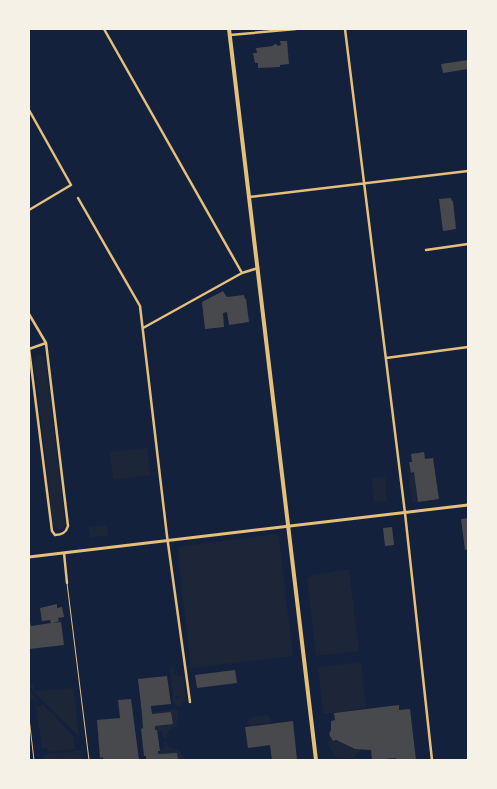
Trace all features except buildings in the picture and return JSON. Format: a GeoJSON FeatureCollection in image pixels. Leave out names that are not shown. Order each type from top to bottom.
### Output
{"type":"FeatureCollection","features":[{"type":"Feature","properties":{"kind":"main road"},"geometry":{"type":"LineString","coordinates":[[229,29],[316,760]]}},
{"type":"Feature","properties":{"kind":"street"},"geometry":{"type":"LineString","coordinates":[[104,29],[242,273]]}},
{"type":"Feature","properties":{"kind":"street"},"geometry":{"type":"LineString","coordinates":[[230,35],[296,29]]}},
{"type":"Feature","properties":{"kind":"street"},"geometry":{"type":"LineString","coordinates":[[345,29],[405,513],[432,760]]}},
{"type":"Feature","properties":{"kind":"street"},"geometry":{"type":"LineString","coordinates":[[29,110],[71,185],[29,210]]}},
{"type":"Feature","properties":{"kind":"street"},"geometry":{"type":"LineString","coordinates":[[249,197],[468,172]]}},
{"type":"Feature","properties":{"kind":"street"},"geometry":{"type":"LineString","coordinates":[[78,198],[140,306],[168,541],[190,702]]}},
{"type":"Feature","properties":{"kind":"street"},"geometry":{"type":"LineString","coordinates":[[426,250],[468,244]]}},
{"type":"Feature","properties":{"kind":"street"},"geometry":{"type":"LineString","coordinates":[[143,328],[242,273],[258,268]]}},
{"type":"Feature","properties":{"kind":"street"},"geometry":{"type":"LineString","coordinates":[[29,314],[46,343],[68,526],[67,530],[60,535],[55,535],[52,531],[29,349],[46,343]]}},
{"type":"Feature","properties":{"kind":"street"},"geometry":{"type":"LineString","coordinates":[[386,358],[468,347]]}},
{"type":"Feature","properties":{"kind":"street"},"geometry":{"type":"LineString","coordinates":[[29,557],[468,505]]}},
{"type":"Feature","properties":{"kind":"street"},"geometry":{"type":"LineString","coordinates":[[64,553],[68,583]]}},
{"type":"Feature","properties":{"kind":"lane"},"geometry":{"type":"LineString","coordinates":[[68,583],[89,760]]}},
{"type":"Feature","properties":{"kind":"lane"},"geometry":{"type":"LineString","coordinates":[[29,718],[34,760]]}},
{"type":"Feature","properties":{"kind":"shaded area"},"geometry":{"type":"Polygon","coordinates":[[[40,354],[45,357],[65,522],[60,531],[53,524],[34,360],[36,355],[40,354]]]}},
{"type":"Feature","properties":{"kind":"shaded area"},"geometry":{"type":"Polygon","coordinates":[[[147,448],[151,475],[113,480],[110,452],[147,448]]]}},
{"type":"Feature","properties":{"kind":"shaded area"},"geometry":{"type":"Polygon","coordinates":[[[408,469],[411,474],[415,474],[418,502],[412,503],[408,469]]]}},
{"type":"Feature","properties":{"kind":"shaded area"},"geometry":{"type":"Polygon","coordinates":[[[385,477],[387,501],[374,502],[372,478],[385,477]]]}},
{"type":"Feature","properties":{"kind":"shaded area"},"geometry":{"type":"Polygon","coordinates":[[[107,525],[108,535],[90,538],[88,527],[107,525]]]}},
{"type":"Feature","properties":{"kind":"shaded area"},"geometry":{"type":"Polygon","coordinates":[[[275,534],[279,537],[293,656],[191,668],[177,547],[275,534]]]}},
{"type":"Feature","properties":{"kind":"shaded area"},"geometry":{"type":"Polygon","coordinates":[[[349,569],[359,651],[316,656],[307,578],[313,575],[349,569]]]}},
{"type":"Feature","properties":{"kind":"shaded area"},"geometry":{"type":"Polygon","coordinates":[[[361,662],[366,708],[323,714],[318,667],[361,662]]]}},
{"type":"Feature","properties":{"kind":"shaded area"},"geometry":{"type":"Polygon","coordinates":[[[170,667],[173,667],[174,675],[176,675],[176,667],[177,676],[183,676],[186,699],[181,706],[177,706],[174,703],[173,698],[179,698],[179,696],[173,697],[170,667]]]}},
{"type":"Feature","properties":{"kind":"shaded area"},"geometry":{"type":"Polygon","coordinates":[[[29,685],[33,685],[35,691],[74,688],[79,737],[34,692],[29,685]]]}},
{"type":"Feature","properties":{"kind":"shaded area"},"geometry":{"type":"Polygon","coordinates":[[[29,691],[36,698],[37,707],[42,704],[73,736],[75,749],[48,752],[47,748],[42,748],[35,699],[30,699],[29,691]]]}},
{"type":"Feature","properties":{"kind":"shaded area"},"geometry":{"type":"Polygon","coordinates":[[[174,709],[179,711],[176,726],[169,730],[166,737],[163,737],[162,731],[158,732],[155,730],[155,726],[173,724],[171,712],[152,714],[152,712],[174,709]]]}},
{"type":"Feature","properties":{"kind":"shaded area"},"geometry":{"type":"Polygon","coordinates":[[[268,715],[271,719],[270,723],[250,725],[248,722],[249,717],[268,715]]]}},
{"type":"Feature","properties":{"kind":"shaded area"},"geometry":{"type":"Polygon","coordinates":[[[329,734],[333,741],[361,750],[350,758],[335,756],[328,745],[329,734]]]}},
{"type":"Feature","properties":{"kind":"shaded area"},"geometry":{"type":"Polygon","coordinates":[[[164,742],[170,748],[178,749],[186,760],[178,760],[176,753],[158,754],[160,749],[164,748],[164,742]]]}},
{"type":"Feature","properties":{"kind":"shaded area"},"geometry":{"type":"Polygon","coordinates":[[[81,750],[82,760],[44,760],[43,755],[81,750]]]}}]}
